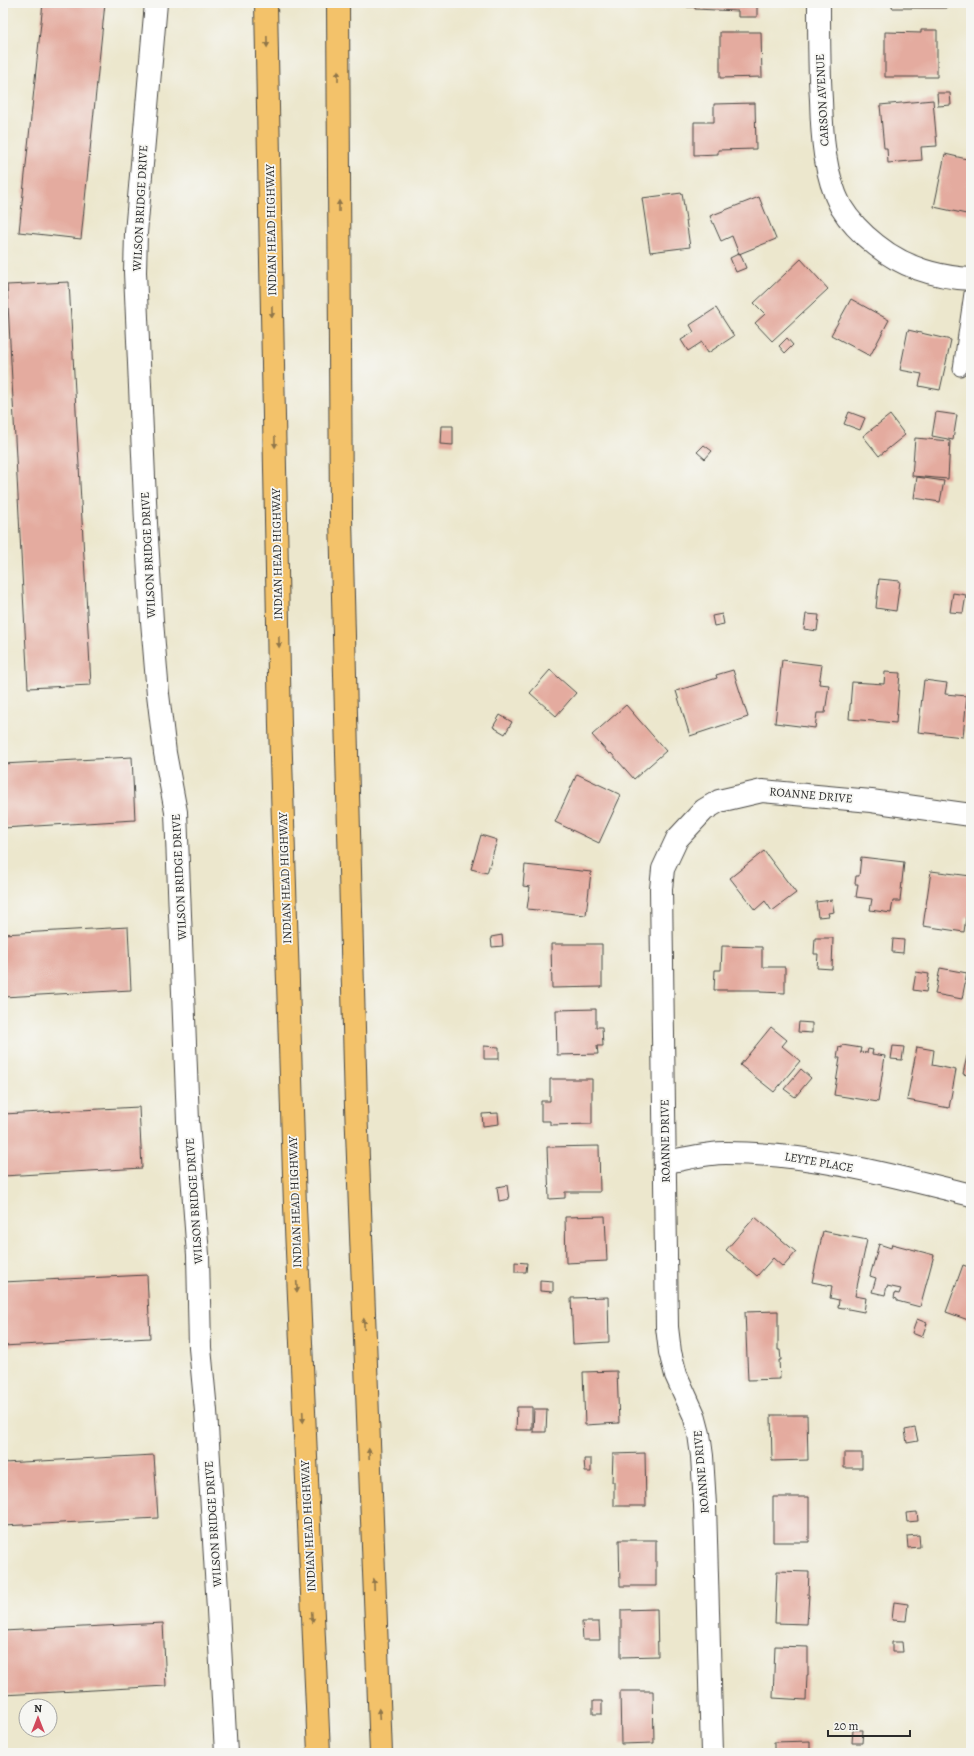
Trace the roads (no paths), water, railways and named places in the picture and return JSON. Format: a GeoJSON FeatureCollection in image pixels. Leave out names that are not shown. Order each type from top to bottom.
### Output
{"type":"FeatureCollection","features":[{"type":"Feature","properties":{"kind":"highway","name":"INDIAN HEAD HIGHWAY"},"geometry":{"type":"LineString","coordinates":[[266,3],[280,718],[295,1206],[319,1753]]}},
{"type":"Feature","properties":{"kind":"highway"},"geometry":{"type":"LineString","coordinates":[[338,3],[341,518],[356,1106],[382,1753]]}},
{"type":"Feature","properties":{"kind":"street","name":"WILSON BRIDGE DRIVE"},"geometry":{"type":"LineString","coordinates":[[156,3],[136,233],[136,295],[152,621],[158,694],[176,820],[188,1121],[198,1255],[200,1348],[206,1411],[226,1753]]}},
{"type":"Feature","properties":{"kind":"street","name":"CARSON AVENUE"},"geometry":{"type":"LineString","coordinates":[[819,3],[821,127],[827,166],[841,206],[850,221],[861,232],[884,252],[900,261],[913,268],[932,274],[971,279]]}},
{"type":"Feature","properties":{"kind":"street","name":"ROANNE DRIVE"},"geometry":{"type":"LineString","coordinates":[[712,1753],[705,1506],[700,1434],[694,1414],[676,1375],[670,1352],[667,1327],[666,1162],[661,968],[661,889],[663,869],[677,839],[704,810],[724,800],[762,791],[871,801],[971,815]]}},
{"type":"Feature","properties":{"kind":"street","name":"LEYTE PLACE"},"geometry":{"type":"LineString","coordinates":[[666,1162],[724,1153],[788,1156],[851,1167],[971,1196]]}},
{"type":"Feature","properties":{"kind":"lane"},"geometry":{"type":"LineString","coordinates":[[960,369],[971,293]]}}]}
